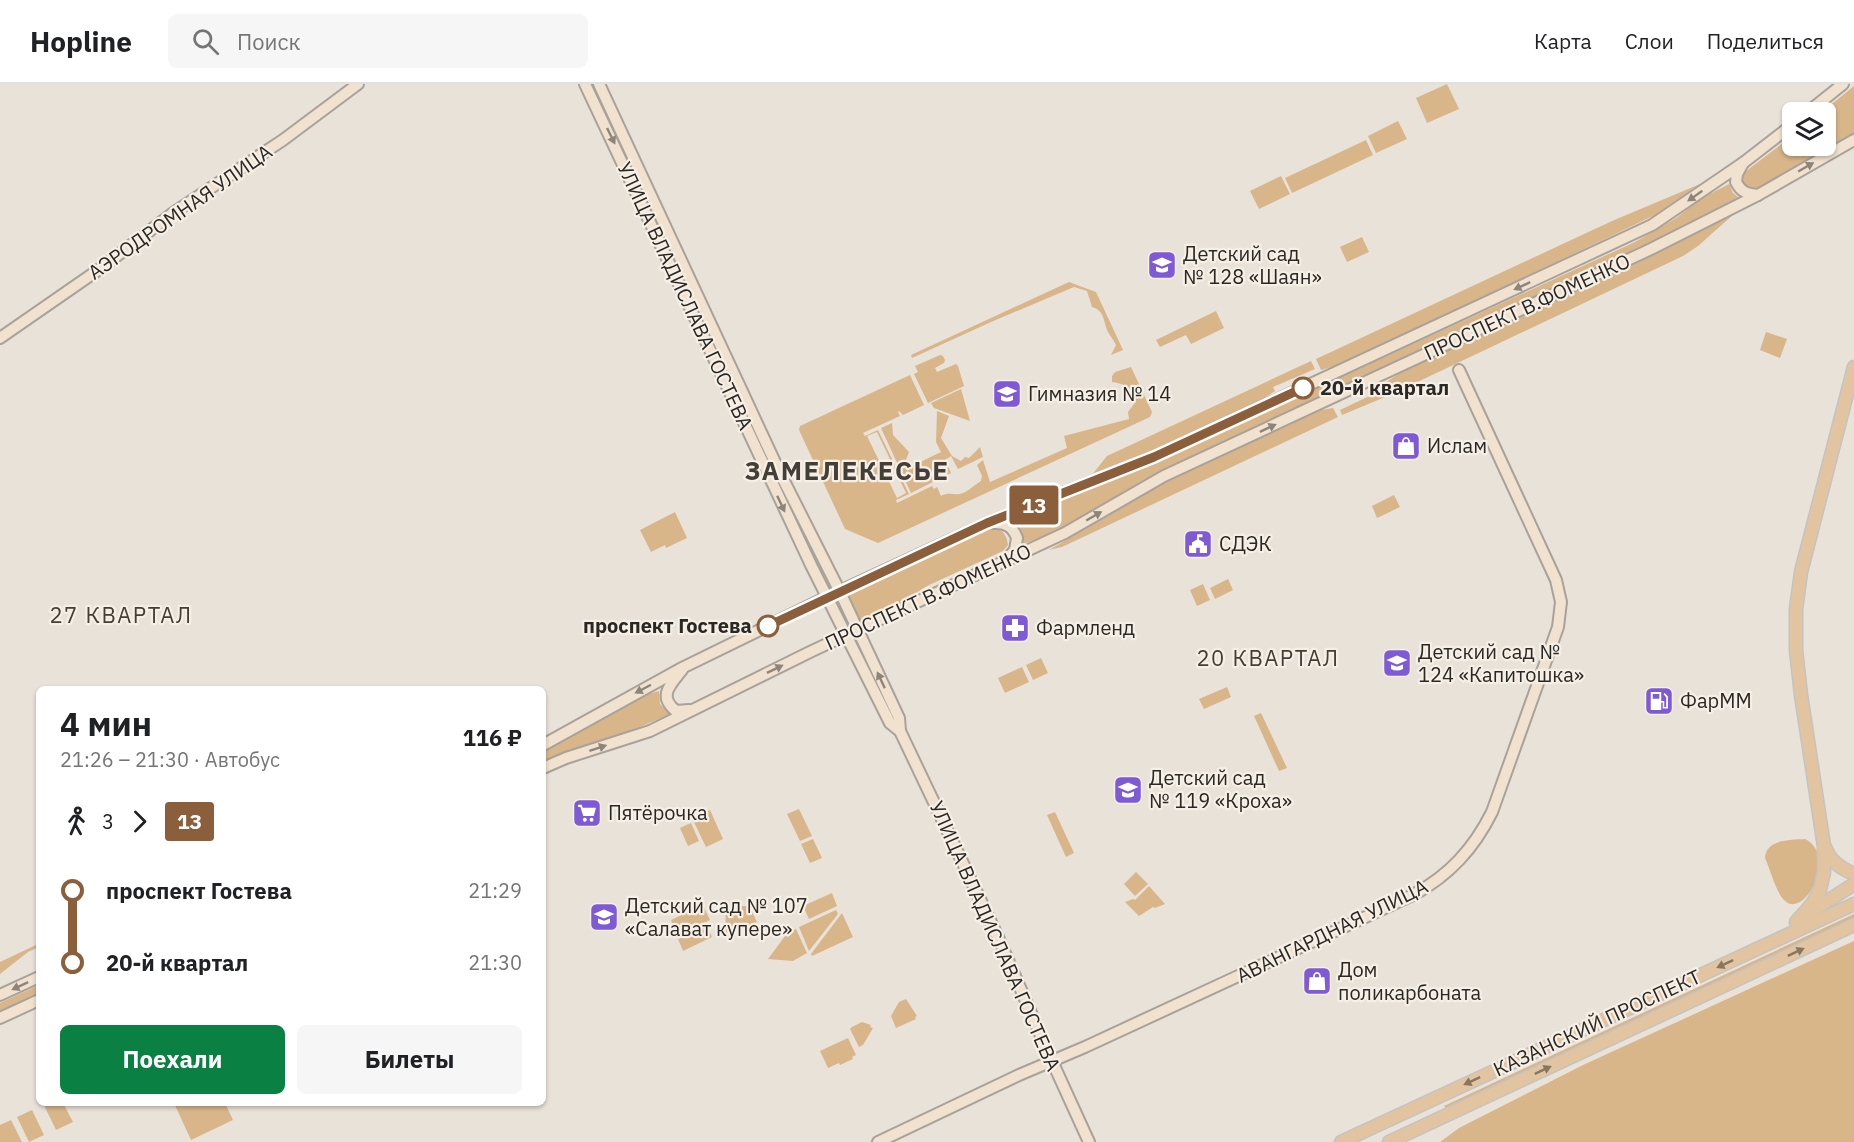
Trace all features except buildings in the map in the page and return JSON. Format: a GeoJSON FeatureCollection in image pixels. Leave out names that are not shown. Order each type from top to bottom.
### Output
{"type":"FeatureCollection","features":[{"type":"Feature","properties":{"kind":"main road","name":"АЭРОДРОМНАЯ УЛИЦА"},"geometry":{"type":"LineString","coordinates":[[0,338],[101,268],[173,213],[283,140],[358,84]]}},
{"type":"Feature","properties":{"kind":"main road","name":"УЛИЦА ВЛАДИСЛАВА ГОСТЕВА"},"geometry":{"type":"LineString","coordinates":[[585,84],[826,597],[890,723],[900,731]]}},
{"type":"Feature","properties":{"kind":"main road","name":"УЛИЦА ВЛАДИСЛАВА ГОСТЕВА"},"geometry":{"type":"LineString","coordinates":[[598,84],[780,473],[840,592],[899,718],[900,731],[998,937],[1089,1142]]}},
{"type":"Feature","properties":{"kind":"main road"},"geometry":{"type":"LineString","coordinates":[[1821,102],[1844,84]]}},
{"type":"Feature","properties":{"kind":"main road","name":"ПРОСПЕКТ В.ФОМЕНКО"},"geometry":{"type":"LineString","coordinates":[[546,743],[684,667],[826,597],[987,523],[1154,457],[1652,225],[1743,163],[1782,133]]}},
{"type":"Feature","properties":{"kind":"main road","name":"ПРОСПЕКТ В.ФОМЕНКО"},"geometry":{"type":"LineString","coordinates":[[546,767],[650,731],[846,635],[1065,533],[1164,476],[1651,249],[1758,195],[1854,140]]}},
{"type":"Feature","properties":{"kind":"main road"},"geometry":{"type":"LineString","coordinates":[[1743,163],[1737,174],[1736,182],[1742,191],[1758,195]]}},
{"type":"Feature","properties":{"kind":"main road"},"geometry":{"type":"LineString","coordinates":[[1796,922],[1812,904],[1820,890],[1824,872],[1824,846],[1801,696],[1796,650],[1796,609],[1801,572],[1854,367]]}},
{"type":"Feature","properties":{"kind":"main road","name":"АВАНГАРДНАЯ УЛИЦА"},"geometry":{"type":"LineString","coordinates":[[878,1142],[1425,888],[1456,864],[1469,850],[1492,812],[1558,627],[1561,602],[1556,580],[1458,370]]}},
{"type":"Feature","properties":{"kind":"main road"},"geometry":{"type":"LineString","coordinates":[[987,523],[1006,524],[1015,532],[1017,546],[1013,554],[1004,561]]}},
{"type":"Feature","properties":{"kind":"main road"},"geometry":{"type":"LineString","coordinates":[[684,667],[668,687],[667,699],[676,711],[693,709]]}},
{"type":"Feature","properties":{"kind":"main road"},"geometry":{"type":"LineString","coordinates":[[1824,846],[1828,856],[1838,866],[1854,874]]}},
{"type":"Feature","properties":{"kind":"main road"},"geometry":{"type":"LineString","coordinates":[[1744,956],[1854,884]]}},
{"type":"Feature","properties":{"kind":"main road","name":"КАЗАНСКИЙ ПРОСПЕКТ"},"geometry":{"type":"LineString","coordinates":[[1341,1142],[1854,904]]}},
{"type":"Feature","properties":{"kind":"main road","name":"КАЗАНСКИЙ ПРОСПЕКТ"},"geometry":{"type":"LineString","coordinates":[[1389,1142],[1854,925]]}},
{"type":"Feature","properties":{"kind":"main road"},"geometry":{"type":"LineString","coordinates":[[0,995],[36,977]]}},
{"type":"Feature","properties":{"kind":"main road"},"geometry":{"type":"LineString","coordinates":[[0,1018],[36,1001]]}},
{"type":"Feature","properties":{"kind":"shaded area"},"geometry":{"type":"Polygon","coordinates":[[[1447,84],[1459,109],[1427,123],[1416,98],[1447,84]]]}},
{"type":"Feature","properties":{"kind":"shaded area"},"geometry":{"type":"Polygon","coordinates":[[[1854,86],[1854,134],[1836,144],[1836,102],[1854,86]]]}},
{"type":"Feature","properties":{"kind":"shaded area"},"geometry":{"type":"Polygon","coordinates":[[[1398,121],[1407,139],[1376,153],[1368,136],[1398,121]]]}},
{"type":"Feature","properties":{"kind":"shaded area"},"geometry":{"type":"Polygon","coordinates":[[[1366,140],[1373,155],[1292,193],[1285,178],[1366,140]]]}},
{"type":"Feature","properties":{"kind":"shaded area"},"geometry":{"type":"Polygon","coordinates":[[[1782,144],[1782,156],[1816,156],[1754,192],[1740,184],[1741,175],[1782,144]]]}},
{"type":"Feature","properties":{"kind":"shaded area"},"geometry":{"type":"Polygon","coordinates":[[[1281,176],[1290,194],[1259,209],[1250,191],[1281,176]]]}},
{"type":"Feature","properties":{"kind":"shaded area"},"geometry":{"type":"Polygon","coordinates":[[[1700,184],[1655,215],[1345,363],[1321,370],[1316,359],[1612,221],[1700,184]]]}},
{"type":"Feature","properties":{"kind":"shaded area"},"geometry":{"type":"Polygon","coordinates":[[[1729,184],[1733,193],[1742,200],[1659,243],[1142,481],[1045,537],[1019,545],[1008,522],[1152,464],[1635,242],[1676,218],[1702,198],[1729,184]]]}},
{"type":"Feature","properties":{"kind":"shaded area"},"geometry":{"type":"Polygon","coordinates":[[[1734,214],[1698,246],[1683,256],[1390,395],[1342,415],[1340,410],[1380,391],[1379,387],[1401,372],[1734,214]]]}},
{"type":"Feature","properties":{"kind":"shaded area"},"geometry":{"type":"Polygon","coordinates":[[[1362,237],[1369,252],[1347,262],[1340,247],[1362,237]]]}},
{"type":"Feature","properties":{"kind":"shaded area"},"geometry":{"type":"Polygon","coordinates":[[[1069,282],[1096,292],[1123,350],[1111,355],[1116,345],[1101,314],[1092,307],[1087,291],[1074,287],[912,358],[911,355],[1069,282]]]}},
{"type":"Feature","properties":{"kind":"shaded area"},"geometry":{"type":"Polygon","coordinates":[[[1216,311],[1224,328],[1191,344],[1186,335],[1160,347],[1156,340],[1216,311]]]}},
{"type":"Feature","properties":{"kind":"shaded area"},"geometry":{"type":"Polygon","coordinates":[[[1766,332],[1787,339],[1780,358],[1760,350],[1766,332]]]}},
{"type":"Feature","properties":{"kind":"shaded area"},"geometry":{"type":"Polygon","coordinates":[[[940,355],[945,360],[935,368],[937,372],[956,364],[964,386],[928,403],[914,374],[918,372],[915,366],[940,355]]]}},
{"type":"Feature","properties":{"kind":"shaded area"},"geometry":{"type":"Polygon","coordinates":[[[1311,361],[1315,369],[1273,387],[1275,391],[1254,405],[1148,454],[1091,476],[1107,456],[1311,361]]]}},
{"type":"Feature","properties":{"kind":"shaded area"},"geometry":{"type":"Polygon","coordinates":[[[1131,367],[1152,412],[1150,417],[878,543],[845,529],[799,430],[800,426],[910,375],[924,405],[903,415],[899,411],[900,416],[863,433],[865,436],[878,430],[909,494],[896,500],[897,503],[932,486],[934,489],[937,487],[941,496],[960,494],[981,481],[982,476],[977,465],[983,460],[990,482],[1067,448],[1064,436],[1129,419],[1128,412],[1134,404],[1134,395],[1129,388],[1112,382],[1115,372],[1131,367]],[[877,432],[867,436],[897,498],[906,493],[877,432]]]}},
{"type":"Feature","properties":{"kind":"shaded area"},"geometry":{"type":"Polygon","coordinates":[[[961,389],[970,421],[934,408],[931,403],[961,389]]]}},
{"type":"Feature","properties":{"kind":"shaded area"},"geometry":{"type":"Polygon","coordinates":[[[1333,408],[1338,417],[1062,547],[1049,550],[1176,476],[1315,411],[1333,408]]]}},
{"type":"Feature","properties":{"kind":"shaded area"},"geometry":{"type":"Polygon","coordinates":[[[937,411],[949,416],[941,438],[952,456],[961,461],[965,457],[969,458],[980,447],[983,457],[958,469],[951,456],[945,460],[951,473],[911,493],[881,428],[892,423],[893,435],[909,452],[906,460],[908,468],[941,452],[936,442],[937,411]]]}},
{"type":"Feature","properties":{"kind":"shaded area"},"geometry":{"type":"Polygon","coordinates":[[[1394,495],[1400,507],[1377,518],[1372,506],[1394,495]]]}},
{"type":"Feature","properties":{"kind":"shaded area"},"geometry":{"type":"Polygon","coordinates":[[[675,512],[687,538],[651,552],[640,530],[675,512]]]}},
{"type":"Feature","properties":{"kind":"shaded area"},"geometry":{"type":"Polygon","coordinates":[[[993,528],[1002,531],[1005,536],[1008,545],[1003,551],[927,586],[888,610],[857,625],[844,597],[993,528]]]}},
{"type":"Feature","properties":{"kind":"shaded area"},"geometry":{"type":"Polygon","coordinates":[[[1228,579],[1233,590],[1215,599],[1210,588],[1228,579]]]}},
{"type":"Feature","properties":{"kind":"shaded area"},"geometry":{"type":"Polygon","coordinates":[[[1203,584],[1210,600],[1197,606],[1190,590],[1203,584]]]}},
{"type":"Feature","properties":{"kind":"shaded area"},"geometry":{"type":"Polygon","coordinates":[[[1041,658],[1048,673],[1033,680],[1026,665],[1041,658]]]}},
{"type":"Feature","properties":{"kind":"shaded area"},"geometry":{"type":"Polygon","coordinates":[[[1022,667],[1029,682],[1005,693],[998,678],[1022,667]]]}},
{"type":"Feature","properties":{"kind":"shaded area"},"geometry":{"type":"Polygon","coordinates":[[[1227,687],[1231,697],[1204,709],[1199,699],[1227,687]]]}},
{"type":"Feature","properties":{"kind":"shaded area"},"geometry":{"type":"Polygon","coordinates":[[[659,691],[660,704],[670,714],[546,763],[546,749],[631,699],[659,691]]]}},
{"type":"Feature","properties":{"kind":"shaded area"},"geometry":{"type":"Polygon","coordinates":[[[1261,713],[1287,768],[1279,771],[1254,716],[1261,713]]]}},
{"type":"Feature","properties":{"kind":"shaded area"},"geometry":{"type":"Polygon","coordinates":[[[799,809],[812,836],[800,841],[787,814],[799,809]]]}},
{"type":"Feature","properties":{"kind":"shaded area"},"geometry":{"type":"Polygon","coordinates":[[[710,810],[723,839],[706,847],[692,818],[710,810]]]}},
{"type":"Feature","properties":{"kind":"shaded area"},"geometry":{"type":"Polygon","coordinates":[[[1055,812],[1074,853],[1066,857],[1047,815],[1055,812]]]}},
{"type":"Feature","properties":{"kind":"shaded area"},"geometry":{"type":"Polygon","coordinates":[[[691,823],[699,841],[688,846],[680,828],[691,823]]]}},
{"type":"Feature","properties":{"kind":"shaded area"},"geometry":{"type":"Polygon","coordinates":[[[813,839],[822,858],[810,863],[801,844],[813,839]]]}},
{"type":"Feature","properties":{"kind":"shaded area"},"geometry":{"type":"Polygon","coordinates":[[[1805,839],[1815,847],[1819,859],[1819,871],[1815,884],[1808,894],[1800,902],[1792,904],[1784,900],[1776,886],[1765,858],[1766,852],[1774,844],[1786,840],[1805,839]]]}},
{"type":"Feature","properties":{"kind":"shaded area"},"geometry":{"type":"Polygon","coordinates":[[[1136,872],[1148,884],[1135,896],[1124,884],[1136,872]]]}},
{"type":"Feature","properties":{"kind":"shaded area"},"geometry":{"type":"Polygon","coordinates":[[[1149,886],[1165,904],[1153,907],[1139,916],[1125,902],[1135,900],[1149,886]]]}},
{"type":"Feature","properties":{"kind":"shaded area"},"geometry":{"type":"Polygon","coordinates":[[[832,893],[837,906],[809,919],[803,906],[832,893]]]}},
{"type":"Feature","properties":{"kind":"shaded area"},"geometry":{"type":"Polygon","coordinates":[[[703,905],[710,920],[677,935],[671,920],[703,905]]]}},
{"type":"Feature","properties":{"kind":"shaded area"},"geometry":{"type":"Polygon","coordinates":[[[726,906],[749,906],[757,922],[725,937],[726,906]]]}},
{"type":"Feature","properties":{"kind":"shaded area"},"geometry":{"type":"Polygon","coordinates":[[[836,910],[838,914],[809,951],[799,927],[836,910]]]}},
{"type":"Feature","properties":{"kind":"shaded area"},"geometry":{"type":"Polygon","coordinates":[[[842,913],[853,937],[812,956],[811,954],[842,913]]]}},
{"type":"Feature","properties":{"kind":"shaded area"},"geometry":{"type":"Polygon","coordinates":[[[1854,914],[1854,919],[1446,1109],[1444,1106],[1854,914]]]}},
{"type":"Feature","properties":{"kind":"shaded area"},"geometry":{"type":"Polygon","coordinates":[[[707,926],[712,937],[683,951],[678,939],[707,926]]]}},
{"type":"Feature","properties":{"kind":"shaded area"},"geometry":{"type":"Polygon","coordinates":[[[796,929],[807,953],[793,961],[768,959],[788,932],[796,929]]]}},
{"type":"Feature","properties":{"kind":"shaded area"},"geometry":{"type":"Polygon","coordinates":[[[1854,941],[1854,1142],[1440,1142],[1459,1128],[1583,1065],[1854,941]]]}},
{"type":"Feature","properties":{"kind":"shaded area"},"geometry":{"type":"Polygon","coordinates":[[[36,945],[36,948],[0,974],[0,962],[36,945]]]}},
{"type":"Feature","properties":{"kind":"shaded area"},"geometry":{"type":"Polygon","coordinates":[[[36,986],[36,998],[0,1015],[0,1003],[36,986]]]}},
{"type":"Feature","properties":{"kind":"shaded area"},"geometry":{"type":"Polygon","coordinates":[[[906,999],[917,1016],[916,1019],[896,1028],[891,1016],[899,1002],[906,999]]]}},
{"type":"Feature","properties":{"kind":"shaded area"},"geometry":{"type":"Polygon","coordinates":[[[862,1022],[873,1028],[863,1045],[859,1047],[850,1029],[862,1022]]]}},
{"type":"Feature","properties":{"kind":"shaded area"},"geometry":{"type":"Polygon","coordinates":[[[848,1038],[856,1055],[852,1057],[853,1059],[828,1068],[820,1051],[848,1038]]]}},
{"type":"Feature","properties":{"kind":"shaded area"},"geometry":{"type":"Polygon","coordinates":[[[44,1106],[65,1106],[73,1122],[56,1130],[44,1106]]]}},
{"type":"Feature","properties":{"kind":"shaded area"},"geometry":{"type":"Polygon","coordinates":[[[175,1106],[226,1106],[233,1120],[191,1140],[175,1106]]]}},
{"type":"Feature","properties":{"kind":"shaded area"},"geometry":{"type":"Polygon","coordinates":[[[32,1110],[44,1135],[29,1142],[17,1117],[32,1110]]]}},
{"type":"Feature","properties":{"kind":"shaded area"},"geometry":{"type":"Polygon","coordinates":[[[11,1120],[22,1142],[0,1142],[0,1125],[11,1120]]]}},
{"type":"Feature","properties":{"kind":"bus line","name":"13"},"geometry":{"type":"LineString","coordinates":[[768,626],[987,523],[1154,457],[1303,388]]}},
{"type":"Feature","properties":{"kind":"place","name":"Детский сад № 128 «Шаян»"},"geometry":{"type":"Point","coordinates":[1162,265]}},
{"type":"Feature","properties":{"kind":"place","name":"20-й квартал"},"geometry":{"type":"Point","coordinates":[1303,388]}},
{"type":"Feature","properties":{"kind":"place","name":"Гимназия № 14"},"geometry":{"type":"Point","coordinates":[1007,394]}},
{"type":"Feature","properties":{"kind":"place","name":"Ислам"},"geometry":{"type":"Point","coordinates":[1406,446]}},
{"type":"Feature","properties":{"kind":"place","name":"СДЭК"},"geometry":{"type":"Point","coordinates":[1198,544]}},
{"type":"Feature","properties":{"kind":"place","name":"проспект Гостева"},"geometry":{"type":"Point","coordinates":[768,626]}},
{"type":"Feature","properties":{"kind":"place","name":"Фармленд"},"geometry":{"type":"Point","coordinates":[1015,628]}},
{"type":"Feature","properties":{"kind":"place","name":"Детский сад № 124 «Капитошка»"},"geometry":{"type":"Point","coordinates":[1397,663]}},
{"type":"Feature","properties":{"kind":"place","name":"ФарММ"},"geometry":{"type":"Point","coordinates":[1659,701]}},
{"type":"Feature","properties":{"kind":"place","name":"Детский сад № 119 «Кроха»"},"geometry":{"type":"Point","coordinates":[1128,790]}},
{"type":"Feature","properties":{"kind":"place","name":"Пятёрочка"},"geometry":{"type":"Point","coordinates":[587,813]}},
{"type":"Feature","properties":{"kind":"place","name":"Детский сад № 107 «Салават купере»"},"geometry":{"type":"Point","coordinates":[604,917]}},
{"type":"Feature","properties":{"kind":"place","name":"Дом поликарбоната"},"geometry":{"type":"Point","coordinates":[1317,981]}},
{"type":"Feature","properties":{"kind":"district","name":"ЗАМЕЛЕКЕСЬЕ"},"geometry":{"type":"Point","coordinates":[847,471]}},
{"type":"Feature","properties":{"kind":"district","name":"27 КВАРТАЛ"},"geometry":{"type":"Point","coordinates":[121,615]}},
{"type":"Feature","properties":{"kind":"district","name":"20 КВАРТАЛ"},"geometry":{"type":"Point","coordinates":[1268,658]}}]}
